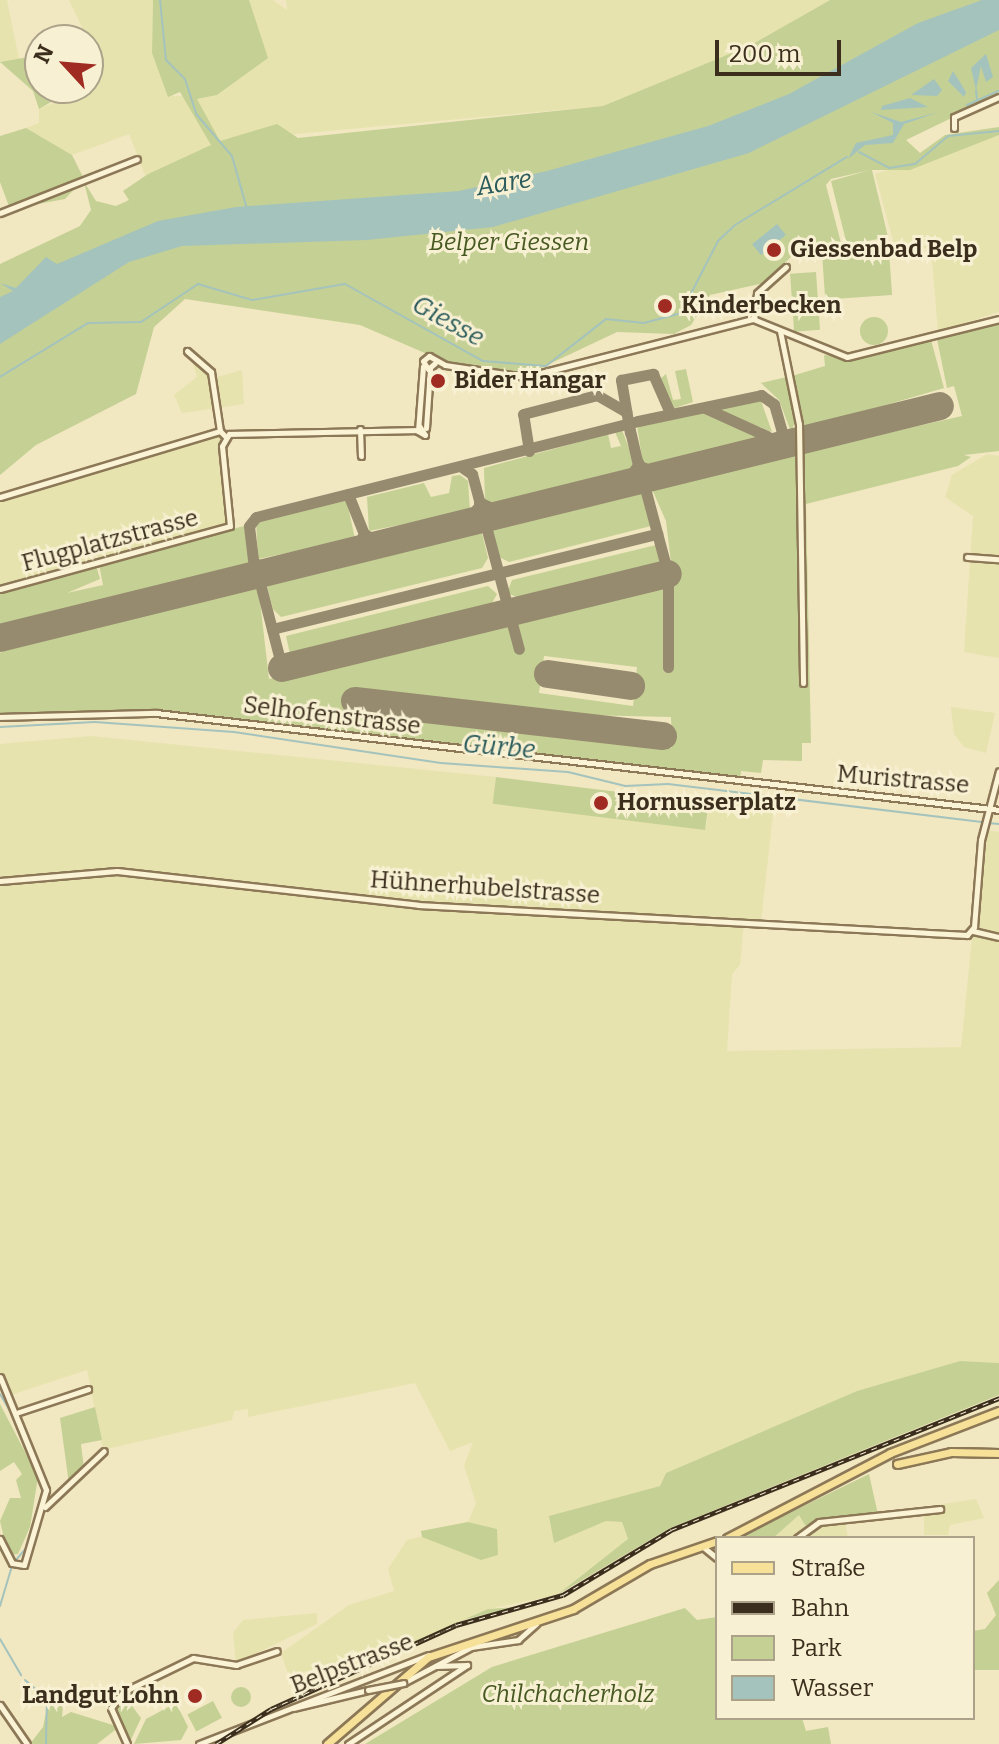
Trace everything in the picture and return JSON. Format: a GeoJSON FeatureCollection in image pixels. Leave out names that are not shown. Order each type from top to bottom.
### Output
{"type":"FeatureCollection","features":[{"type":"Feature","properties":{"kind":"main road"},"geometry":{"type":"LineString","coordinates":[[898,1460],[999,1411]]}},
{"type":"Feature","properties":{"kind":"main road"},"geometry":{"type":"LineString","coordinates":[[731,1536],[886,1462],[951,1452],[999,1453]]}},
{"type":"Feature","properties":{"kind":"main road"},"geometry":{"type":"LineString","coordinates":[[327,1744],[392,1682],[437,1653],[568,1611],[650,1564],[715,1542]]}},
{"type":"Feature","properties":{"kind":"street"},"geometry":{"type":"LineString","coordinates":[[954,128],[954,117],[999,97]]}},
{"type":"Feature","properties":{"kind":"street"},"geometry":{"type":"LineString","coordinates":[[0,213],[137,159]]}},
{"type":"Feature","properties":{"kind":"street"},"geometry":{"type":"LineString","coordinates":[[753,319],[757,293],[786,267]]}},
{"type":"Feature","properties":{"kind":"street"},"geometry":{"type":"LineString","coordinates":[[423,365],[525,377],[753,319],[847,357],[999,319]]}},
{"type":"Feature","properties":{"kind":"street"},"geometry":{"type":"LineString","coordinates":[[780,330],[779,344],[799,424],[803,683]]}},
{"type":"Feature","properties":{"kind":"street"},"geometry":{"type":"LineString","coordinates":[[187,351],[209,368],[222,434]]}},
{"type":"Feature","properties":{"kind":"street"},"geometry":{"type":"LineString","coordinates":[[427,356],[433,366],[421,428],[423,365],[427,356]]}},
{"type":"Feature","properties":{"kind":"street"},"geometry":{"type":"LineString","coordinates":[[0,497],[222,434],[421,428]]}},
{"type":"Feature","properties":{"kind":"street"},"geometry":{"type":"LineString","coordinates":[[360,429],[361,456]]}},
{"type":"Feature","properties":{"kind":"street","name":"Flugplatzstrasse"},"geometry":{"type":"LineString","coordinates":[[0,589],[230,526],[222,434]]}},
{"type":"Feature","properties":{"kind":"street"},"geometry":{"type":"LineString","coordinates":[[967,557],[999,559]]}},
{"type":"Feature","properties":{"kind":"street","name":"Selhofenstrasse"},"geometry":{"type":"LineString","coordinates":[[0,717],[156,713],[803,789]]}},
{"type":"Feature","properties":{"kind":"street"},"geometry":{"type":"LineString","coordinates":[[971,933],[983,828],[999,771]]}},
{"type":"Feature","properties":{"kind":"street","name":"Muristrasse"},"geometry":{"type":"LineString","coordinates":[[803,789],[987,806],[999,810]]}},
{"type":"Feature","properties":{"kind":"street","name":"Hühnerhubelstrasse"},"geometry":{"type":"LineString","coordinates":[[0,881],[117,871],[418,905],[971,933],[999,937]]}},
{"type":"Feature","properties":{"kind":"street"},"geometry":{"type":"LineString","coordinates":[[0,1377],[44,1474],[44,1507],[24,1565],[12,1563],[0,1539]]}},
{"type":"Feature","properties":{"kind":"street"},"geometry":{"type":"LineString","coordinates":[[16,1413],[88,1389]]}},
{"type":"Feature","properties":{"kind":"street"},"geometry":{"type":"LineString","coordinates":[[44,1507],[104,1451]]}},
{"type":"Feature","properties":{"kind":"street"},"geometry":{"type":"LineString","coordinates":[[800,1536],[819,1522],[940,1509]]}},
{"type":"Feature","properties":{"kind":"street"},"geometry":{"type":"LineString","coordinates":[[702,1546],[715,1556]]}},
{"type":"Feature","properties":{"kind":"street","name":"Belpstrasse"},"geometry":{"type":"LineString","coordinates":[[281,1711],[403,1683],[471,1647],[518,1640],[568,1611]]}},
{"type":"Feature","properties":{"kind":"street"},"geometry":{"type":"LineString","coordinates":[[127,1744],[111,1708],[123,1692],[193,1658],[236,1665],[277,1651]]}},
{"type":"Feature","properties":{"kind":"street","name":"Belpstrasse"},"geometry":{"type":"LineString","coordinates":[[199,1744],[437,1653]]}},
{"type":"Feature","properties":{"kind":"street"},"geometry":{"type":"LineString","coordinates":[[348,1744],[467,1665],[435,1666]]}},
{"type":"Feature","properties":{"kind":"street"},"geometry":{"type":"LineString","coordinates":[[0,1705],[27,1744]]}},
{"type":"Feature","properties":{"kind":"shaded area"},"geometry":{"type":"Polygon","coordinates":[[[0,0],[7,0],[19,59],[0,62],[0,0]]]}},
{"type":"Feature","properties":{"kind":"shaded area"},"geometry":{"type":"Polygon","coordinates":[[[69,0],[153,0],[152,53],[173,96],[184,96],[212,145],[145,175],[129,134],[72,155],[26,128],[39,123],[39,109],[51,104],[104,104],[104,24],[80,24],[69,0]]]}},
{"type":"Feature","properties":{"kind":"shaded area"},"geometry":{"type":"Polygon","coordinates":[[[249,0],[273,0],[287,10],[286,0],[830,0],[751,45],[603,106],[219,141],[197,99],[217,95],[265,60],[249,0]]]}},
{"type":"Feature","properties":{"kind":"shaded area"},"geometry":{"type":"Polygon","coordinates":[[[999,135],[999,312],[938,331],[931,249],[894,244],[875,174],[999,135]]]}},
{"type":"Feature","properties":{"kind":"shaded area"},"geometry":{"type":"Polygon","coordinates":[[[199,357],[213,378],[242,370],[244,404],[182,413],[174,395],[197,377],[193,364],[199,357]]]}},
{"type":"Feature","properties":{"kind":"shaded area"},"geometry":{"type":"Polygon","coordinates":[[[220,434],[229,524],[100,560],[94,551],[87,564],[0,587],[0,498],[220,434]]]}},
{"type":"Feature","properties":{"kind":"shaded area"},"geometry":{"type":"Polygon","coordinates":[[[987,454],[999,456],[999,658],[964,652],[973,516],[945,497],[952,475],[987,454]]]}},
{"type":"Feature","properties":{"kind":"shaded area"},"geometry":{"type":"Polygon","coordinates":[[[951,707],[995,713],[986,753],[964,747],[954,734],[951,707]]]}},
{"type":"Feature","properties":{"kind":"shaded area"},"geometry":{"type":"Polygon","coordinates":[[[91,736],[496,777],[494,804],[706,828],[709,802],[774,804],[761,922],[744,922],[740,965],[732,974],[727,1051],[961,1047],[983,830],[999,832],[999,1363],[960,1361],[857,1391],[666,1473],[660,1486],[550,1516],[554,1542],[606,1521],[622,1522],[628,1540],[557,1595],[488,1609],[353,1673],[341,1662],[289,1676],[281,1653],[349,1605],[394,1591],[388,1569],[407,1540],[429,1535],[481,1560],[496,1529],[468,1522],[476,1503],[464,1466],[473,1442],[450,1451],[415,1383],[248,1417],[248,1409],[234,1411],[232,1420],[103,1450],[87,1370],[11,1395],[0,1372],[0,744],[91,736]]]}},
{"type":"Feature","properties":{"kind":"shaded area"},"geometry":{"type":"Polygon","coordinates":[[[976,1499],[984,1518],[950,1525],[948,1535],[924,1535],[924,1507],[976,1499]]]}},
{"type":"Feature","properties":{"kind":"shaded area"},"geometry":{"type":"Polygon","coordinates":[[[799,1514],[845,1521],[848,1536],[775,1536],[799,1514]]]}},
{"type":"Feature","properties":{"kind":"shaded area"},"geometry":{"type":"Polygon","coordinates":[[[317,1613],[317,1624],[236,1663],[233,1633],[243,1620],[317,1613]]]}},
{"type":"Feature","properties":{"kind":"green space","name":"Belper Giessen"},"geometry":{"type":"Polygon","coordinates":[[[153,0],[249,0],[268,58],[217,95],[197,99],[220,141],[277,124],[298,138],[603,106],[751,45],[830,0],[999,0],[999,95],[906,140],[920,153],[945,135],[999,127],[999,135],[910,170],[872,170],[888,237],[847,245],[831,181],[870,170],[831,179],[826,185],[842,247],[796,252],[764,283],[710,295],[691,325],[674,334],[617,332],[526,375],[441,360],[360,325],[185,299],[154,327],[136,394],[36,445],[0,475],[0,264],[80,226],[91,210],[84,182],[96,201],[116,206],[129,200],[123,191],[148,174],[211,145],[180,92],[168,97],[152,53],[153,0]]]}},
{"type":"Feature","properties":{"kind":"green space"},"geometry":{"type":"Polygon","coordinates":[[[24,58],[24,83],[0,62],[24,58]]]}},
{"type":"Feature","properties":{"kind":"green space"},"geometry":{"type":"Polygon","coordinates":[[[26,128],[72,155],[84,179],[65,199],[10,209],[0,182],[0,136],[26,128]]]}},
{"type":"Feature","properties":{"kind":"green space"},"geometry":{"type":"Polygon","coordinates":[[[889,251],[892,295],[825,300],[822,256],[889,251]]]}},
{"type":"Feature","properties":{"kind":"green space"},"geometry":{"type":"Polygon","coordinates":[[[816,272],[820,330],[794,332],[790,274],[816,272]]]}},
{"type":"Feature","properties":{"kind":"green space"},"geometry":{"type":"Polygon","coordinates":[[[874,317],[884,321],[888,331],[884,341],[874,345],[864,341],[860,331],[864,321],[874,317]]]}},
{"type":"Feature","properties":{"kind":"green space"},"geometry":{"type":"Polygon","coordinates":[[[999,322],[999,451],[964,455],[971,457],[958,466],[806,504],[811,743],[802,743],[802,761],[763,760],[761,773],[741,771],[740,780],[153,709],[0,714],[0,653],[13,644],[258,584],[269,679],[664,582],[665,666],[671,667],[672,571],[666,521],[651,487],[962,416],[954,386],[947,388],[937,339],[999,322]],[[544,656],[539,693],[633,706],[637,667],[544,656]],[[349,692],[346,711],[672,748],[671,717],[538,714],[349,692]]]}},
{"type":"Feature","properties":{"kind":"green space"},"geometry":{"type":"Polygon","coordinates":[[[931,340],[944,388],[801,430],[792,376],[825,366],[824,355],[856,358],[931,340]]]}},
{"type":"Feature","properties":{"kind":"green space"},"geometry":{"type":"Polygon","coordinates":[[[686,369],[693,402],[669,410],[660,379],[666,374],[673,400],[681,399],[675,371],[686,369]]]}},
{"type":"Feature","properties":{"kind":"green space"},"geometry":{"type":"Polygon","coordinates":[[[787,377],[796,419],[791,432],[779,400],[761,383],[787,377]]]}},
{"type":"Feature","properties":{"kind":"green space"},"geometry":{"type":"Polygon","coordinates":[[[757,401],[761,401],[772,432],[718,410],[757,401]]]}},
{"type":"Feature","properties":{"kind":"green space"},"geometry":{"type":"Polygon","coordinates":[[[692,412],[710,412],[765,439],[643,465],[637,425],[692,412]]]}},
{"type":"Feature","properties":{"kind":"green space"},"geometry":{"type":"Polygon","coordinates":[[[622,430],[635,464],[631,471],[493,505],[485,500],[484,468],[608,434],[611,448],[621,446],[615,432],[622,430]]]}},
{"type":"Feature","properties":{"kind":"green space"},"geometry":{"type":"Polygon","coordinates":[[[460,475],[468,481],[470,511],[369,531],[367,497],[424,483],[431,497],[449,493],[452,476],[460,475]]]}},
{"type":"Feature","properties":{"kind":"green space"},"geometry":{"type":"Polygon","coordinates":[[[643,489],[651,526],[509,562],[497,556],[491,526],[643,489]]]}},
{"type":"Feature","properties":{"kind":"green space"},"geometry":{"type":"Polygon","coordinates":[[[346,497],[355,539],[258,559],[256,520],[346,497]]]}},
{"type":"Feature","properties":{"kind":"green space"},"geometry":{"type":"Polygon","coordinates":[[[244,526],[250,562],[244,568],[0,626],[0,591],[96,565],[100,579],[67,593],[103,585],[99,564],[244,526]]]}},
{"type":"Feature","properties":{"kind":"green space"},"geometry":{"type":"Polygon","coordinates":[[[481,529],[488,558],[482,568],[281,617],[273,609],[266,582],[481,529]]]}},
{"type":"Feature","properties":{"kind":"green space"},"geometry":{"type":"Polygon","coordinates":[[[656,545],[662,563],[519,598],[507,593],[512,580],[656,545]]]}},
{"type":"Feature","properties":{"kind":"green space"},"geometry":{"type":"Polygon","coordinates":[[[488,586],[497,594],[491,605],[290,654],[286,636],[488,586]]]}},
{"type":"Feature","properties":{"kind":"green space","name":"Hornusserplatz"},"geometry":{"type":"Polygon","coordinates":[[[496,777],[708,803],[705,830],[493,804],[496,777]]]}},
{"type":"Feature","properties":{"kind":"green space"},"geometry":{"type":"Polygon","coordinates":[[[960,1361],[999,1363],[999,1395],[670,1528],[557,1595],[628,1539],[622,1522],[606,1521],[554,1543],[549,1516],[660,1486],[666,1473],[857,1391],[960,1361]]]}},
{"type":"Feature","properties":{"kind":"green space"},"geometry":{"type":"Polygon","coordinates":[[[0,1404],[38,1477],[30,1527],[18,1554],[8,1555],[0,1521],[10,1498],[21,1498],[16,1480],[22,1474],[14,1462],[0,1471],[0,1404]]]}},
{"type":"Feature","properties":{"kind":"green space"},"geometry":{"type":"Polygon","coordinates":[[[95,1407],[102,1440],[81,1444],[84,1469],[69,1484],[60,1418],[95,1407]]]}},
{"type":"Feature","properties":{"kind":"green space"},"geometry":{"type":"Polygon","coordinates":[[[869,1474],[879,1519],[805,1525],[799,1515],[775,1536],[742,1536],[869,1474]]]}},
{"type":"Feature","properties":{"kind":"green space"},"geometry":{"type":"Polygon","coordinates":[[[468,1522],[497,1529],[498,1555],[481,1560],[422,1537],[421,1531],[468,1522]]]}},
{"type":"Feature","properties":{"kind":"green space"},"geometry":{"type":"Polygon","coordinates":[[[999,1580],[999,1670],[975,1670],[975,1631],[985,1629],[996,1615],[987,1593],[999,1580]]]}},
{"type":"Feature","properties":{"kind":"green space"},"geometry":{"type":"Polygon","coordinates":[[[517,1607],[464,1620],[488,1609],[517,1607]]]}},
{"type":"Feature","properties":{"kind":"green space","name":"Chilchacherholz"},"geometry":{"type":"Polygon","coordinates":[[[685,1608],[697,1620],[715,1617],[715,1720],[803,1720],[806,1731],[828,1727],[831,1744],[365,1744],[492,1667],[685,1608]]]}},
{"type":"Feature","properties":{"kind":"green space"},"geometry":{"type":"Polygon","coordinates":[[[458,1622],[384,1660],[367,1662],[378,1649],[403,1646],[458,1622]]]}},
{"type":"Feature","properties":{"kind":"green space"},"geometry":{"type":"Polygon","coordinates":[[[241,1687],[248,1690],[251,1697],[248,1704],[241,1707],[234,1704],[231,1697],[234,1690],[241,1687]]]}},
{"type":"Feature","properties":{"kind":"green space"},"geometry":{"type":"Polygon","coordinates":[[[50,1693],[63,1705],[62,1717],[71,1712],[119,1727],[97,1744],[30,1744],[43,1727],[50,1693]]]}},
{"type":"Feature","properties":{"kind":"green space"},"geometry":{"type":"Polygon","coordinates":[[[123,1694],[141,1718],[129,1744],[114,1708],[123,1694]]]}},
{"type":"Feature","properties":{"kind":"green space"},"geometry":{"type":"Polygon","coordinates":[[[213,1701],[222,1718],[196,1731],[187,1715],[213,1701]]]}},
{"type":"Feature","properties":{"kind":"green space"},"geometry":{"type":"Polygon","coordinates":[[[176,1703],[188,1727],[181,1740],[134,1744],[146,1719],[176,1703]]]}},
{"type":"Feature","properties":{"kind":"water","name":"Aare"},"geometry":{"type":"Polygon","coordinates":[[[982,0],[999,0],[999,30],[749,153],[493,227],[367,240],[182,246],[129,262],[0,344],[0,297],[13,291],[0,283],[16,288],[46,257],[57,264],[158,221],[236,207],[459,191],[547,171],[708,126],[789,94],[918,23],[982,0]]]}},
{"type":"Feature","properties":{"kind":"water"},"geometry":{"type":"Polygon","coordinates":[[[986,54],[993,77],[986,82],[981,66],[976,90],[971,68],[986,54]]]}},
{"type":"Feature","properties":{"kind":"water"},"geometry":{"type":"Polygon","coordinates":[[[953,71],[966,92],[964,97],[948,81],[953,71]]]}},
{"type":"Feature","properties":{"kind":"water"},"geometry":{"type":"Polygon","coordinates":[[[934,79],[942,90],[937,96],[911,95],[934,79]]]}},
{"type":"Feature","properties":{"kind":"water"},"geometry":{"type":"Polygon","coordinates":[[[910,98],[928,107],[881,110],[882,106],[910,98]]]}},
{"type":"Feature","properties":{"kind":"water"},"geometry":{"type":"Polygon","coordinates":[[[871,112],[901,122],[939,112],[904,124],[893,143],[865,145],[848,159],[856,143],[893,135],[893,123],[871,112]]]}},
{"type":"Feature","properties":{"kind":"water"},"geometry":{"type":"Polygon","coordinates":[[[777,224],[786,235],[761,255],[752,244],[777,224]]]}},
{"type":"Feature","properties":{"kind":"waterway"},"geometry":{"type":"LineString","coordinates":[[160,0],[166,60],[185,79],[197,115],[232,156],[247,209]]}},
{"type":"Feature","properties":{"kind":"waterway","name":"Giesse"},"geometry":{"type":"LineString","coordinates":[[976,90],[977,100]]}},
{"type":"Feature","properties":{"kind":"waterway","name":"Giesse"},"geometry":{"type":"LineString","coordinates":[[967,105],[999,91]]}},
{"type":"Feature","properties":{"kind":"waterway"},"geometry":{"type":"LineString","coordinates":[[859,152],[889,168],[915,164],[948,136],[999,131]]}},
{"type":"Feature","properties":{"kind":"waterway","name":"Giesse"},"geometry":{"type":"LineString","coordinates":[[0,377],[88,323],[141,322],[198,284],[252,300],[345,284],[483,361],[546,366],[606,319],[644,323],[681,313],[718,241],[735,225],[847,157]]}},
{"type":"Feature","properties":{"kind":"waterway","name":"Gürbe"},"geometry":{"type":"LineString","coordinates":[[0,727],[95,722],[234,732],[441,763],[568,772],[625,786],[668,784],[982,822]]}},
{"type":"Feature","properties":{"kind":"waterway","name":"Gürbe"},"geometry":{"type":"LineString","coordinates":[[988,823],[999,824]]}},
{"type":"Feature","properties":{"kind":"waterway"},"geometry":{"type":"LineString","coordinates":[[0,1394],[14,1417]]}},
{"type":"Feature","properties":{"kind":"waterway"},"geometry":{"type":"LineString","coordinates":[[15,1561],[27,1547]]}},
{"type":"Feature","properties":{"kind":"waterway"},"geometry":{"type":"LineString","coordinates":[[0,1606],[12,1566]]}},
{"type":"Feature","properties":{"kind":"waterway"},"geometry":{"type":"LineString","coordinates":[[0,1639],[21,1675]]}},
{"type":"Feature","properties":{"kind":"waterway"},"geometry":{"type":"LineString","coordinates":[[25,1680],[47,1699],[46,1744]]}},
{"type":"Feature","properties":{"kind":"taxiway"},"geometry":{"type":"LineString","coordinates":[[630,433],[621,380],[653,374],[670,413]]}},
{"type":"Feature","properties":{"kind":"taxiway"},"geometry":{"type":"LineString","coordinates":[[529,451],[523,414],[597,395],[626,412]]}},
{"type":"Feature","properties":{"kind":"taxiway"},"geometry":{"type":"LineString","coordinates":[[237,579],[254,568],[249,526],[256,517],[638,421],[761,395],[774,404],[782,432],[773,446]]}},
{"type":"Feature","properties":{"kind":"taxiway"},"geometry":{"type":"LineString","coordinates":[[705,408],[767,436]]}},
{"type":"Feature","properties":{"kind":"taxiway"},"geometry":{"type":"LineString","coordinates":[[625,483],[638,465],[629,427]]}},
{"type":"Feature","properties":{"kind":"taxiway"},"geometry":{"type":"LineString","coordinates":[[638,462],[668,574],[668,667]]}},
{"type":"Feature","properties":{"kind":"taxiway"},"geometry":{"type":"LineString","coordinates":[[640,466],[660,474]]}},
{"type":"Feature","properties":{"kind":"taxiway"},"geometry":{"type":"LineString","coordinates":[[463,468],[472,474],[519,649]]}},
{"type":"Feature","properties":{"kind":"taxiway"},"geometry":{"type":"LineString","coordinates":[[348,494],[364,534],[355,550]]}},
{"type":"Feature","properties":{"kind":"taxiway"},"geometry":{"type":"LineString","coordinates":[[479,502],[502,513]]}},
{"type":"Feature","properties":{"kind":"taxiway"},"geometry":{"type":"LineString","coordinates":[[466,522],[479,506]]}},
{"type":"Feature","properties":{"kind":"taxiway"},"geometry":{"type":"LineString","coordinates":[[364,534],[382,543]]}},
{"type":"Feature","properties":{"kind":"taxiway"},"geometry":{"type":"LineString","coordinates":[[272,629],[657,534]]}},
{"type":"Feature","properties":{"kind":"taxiway"},"geometry":{"type":"LineString","coordinates":[[254,563],[272,570]]}},
{"type":"Feature","properties":{"kind":"taxiway"},"geometry":{"type":"LineString","coordinates":[[255,564],[282,668]]}},
{"type":"Feature","properties":{"kind":"runway"},"geometry":{"type":"LineString","coordinates":[[0,638],[940,406]]}},
{"type":"Feature","properties":{"kind":"runway"},"geometry":{"type":"LineString","coordinates":[[282,668],[668,574]]}},
{"type":"Feature","properties":{"kind":"runway"},"geometry":{"type":"LineString","coordinates":[[548,674],[631,686]]}},
{"type":"Feature","properties":{"kind":"runway"},"geometry":{"type":"LineString","coordinates":[[355,701],[663,736]]}},
{"type":"Feature","properties":{"kind":"railway"},"geometry":{"type":"LineString","coordinates":[[216,1744],[271,1709],[456,1625],[563,1595],[671,1530],[999,1398]]}},
{"type":"Feature","properties":{"kind":"place","name":"Giessenbad Belp"},"geometry":{"type":"Point","coordinates":[774,250]}},
{"type":"Feature","properties":{"kind":"place","name":"Kinderbecken"},"geometry":{"type":"Point","coordinates":[665,306]}},
{"type":"Feature","properties":{"kind":"place","name":"Bider Hangar"},"geometry":{"type":"Point","coordinates":[438,381]}},
{"type":"Feature","properties":{"kind":"place","name":"Hornusserplatz"},"geometry":{"type":"Point","coordinates":[601,803]}},
{"type":"Feature","properties":{"kind":"place","name":"Landgut Lohn"},"geometry":{"type":"Point","coordinates":[195,1696]}}]}
